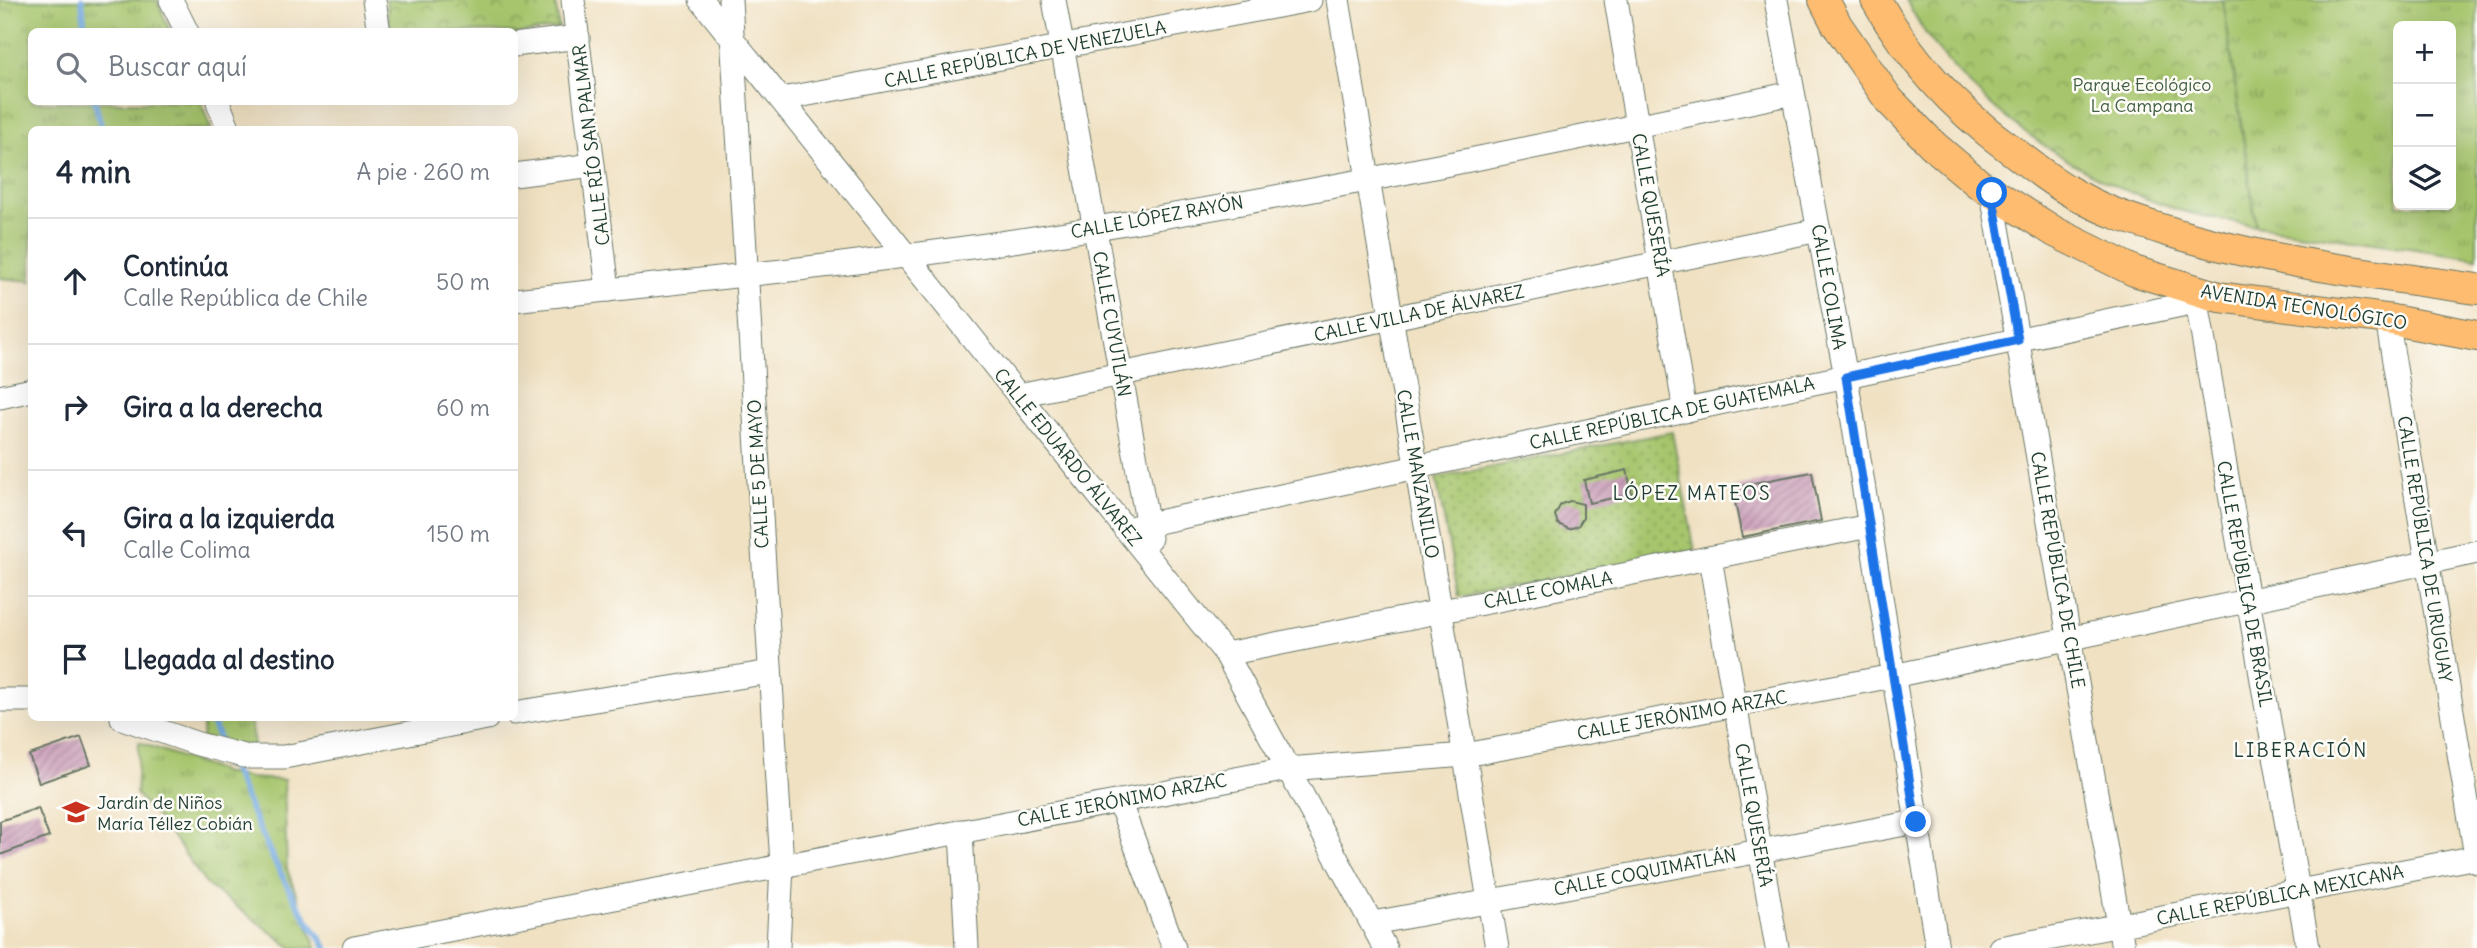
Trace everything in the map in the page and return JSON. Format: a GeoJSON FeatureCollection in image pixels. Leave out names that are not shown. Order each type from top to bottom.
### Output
{"type":"FeatureCollection","features":[{"type":"Feature","properties":{"kind":"main road","name":"AVENIDA TECNOLÓGICO"},"geometry":{"type":"LineString","coordinates":[[1824,0],[1837,25],[1889,100],[1934,146],[1992,193],[2055,232],[2134,271],[2208,300],[2387,319],[2477,336]]}},
{"type":"Feature","properties":{"kind":"main road"},"geometry":{"type":"LineString","coordinates":[[1876,0],[1910,53],[1939,88],[1989,133],[2036,168],[2090,202],[2122,217],[2217,246],[2287,262],[2477,289]]}},
{"type":"Feature","properties":{"kind":"street"},"geometry":{"type":"LineString","coordinates":[[172,0],[185,28]]}},
{"type":"Feature","properties":{"kind":"street"},"geometry":{"type":"LineString","coordinates":[[374,0],[378,28]]}},
{"type":"Feature","properties":{"kind":"street","name":"CALLE RÍO SAN PALMAR"},"geometry":{"type":"LineString","coordinates":[[573,0],[608,290]]}},
{"type":"Feature","properties":{"kind":"street","name":"CALLE EDUARDO ÁLVAREZ"},"geometry":{"type":"LineString","coordinates":[[701,0],[1019,395],[1137,526]]}},
{"type":"Feature","properties":{"kind":"street","name":"CALLE 5 DE MAYO"},"geometry":{"type":"LineString","coordinates":[[730,0],[782,865],[778,948]]}},
{"type":"Feature","properties":{"kind":"street","name":"CALLE CUYUTLÁN"},"geometry":{"type":"LineString","coordinates":[[1054,0],[1121,374],[1137,526],[1155,566],[1226,654]]}},
{"type":"Feature","properties":{"kind":"street","name":"CALLE REPÚBLICA DE VENEZUELA"},"geometry":{"type":"LineString","coordinates":[[782,99],[1310,0]]}},
{"type":"Feature","properties":{"kind":"street","name":"CALLE MANZANILLO"},"geometry":{"type":"LineString","coordinates":[[1338,0],[1497,948]]}},
{"type":"Feature","properties":{"kind":"street","name":"CALLE QUESERÍA"},"geometry":{"type":"LineString","coordinates":[[1616,0],[1685,411]]}},
{"type":"Feature","properties":{"kind":"street","name":"CALLE COLIMA"},"geometry":{"type":"LineString","coordinates":[[1778,1],[1846,377],[1937,948]]}},
{"type":"Feature","properties":{"kind":"street"},"geometry":{"type":"LineString","coordinates":[[518,44],[578,37]]}},
{"type":"Feature","properties":{"kind":"street","name":"CALLE LÓPEZ RAYÓN"},"geometry":{"type":"LineString","coordinates":[[518,300],[907,256],[1095,229],[1368,180],[1793,93]]}},
{"type":"Feature","properties":{"kind":"street"},"geometry":{"type":"LineString","coordinates":[[219,105],[227,126]]}},
{"type":"Feature","properties":{"kind":"street"},"geometry":{"type":"LineString","coordinates":[[518,174],[593,165]]}},
{"type":"Feature","properties":{"kind":"street","name":"CALLE REPÚBLICA DE CHILE"},"geometry":{"type":"LineString","coordinates":[[1992,193],[2121,937]]}},
{"type":"Feature","properties":{"kind":"street","name":"CALLE VILLA DE ÁLVAREZ"},"geometry":{"type":"LineString","coordinates":[[1019,395],[1819,230]]}},
{"type":"Feature","properties":{"kind":"street","name":"CALLE REPÚBLICA DE GUATEMALA"},"geometry":{"type":"LineString","coordinates":[[1137,526],[2208,300]]}},
{"type":"Feature","properties":{"kind":"street","name":"CALLE REPÚBLICA DE BRASIL"},"geometry":{"type":"LineString","coordinates":[[2208,300],[2248,601],[2308,948]]}},
{"type":"Feature","properties":{"kind":"street","name":"CALLE REPÚBLICA DE URUGUAY"},"geometry":{"type":"LineString","coordinates":[[2387,319],[2477,859]]}},
{"type":"Feature","properties":{"kind":"street"},"geometry":{"type":"LineString","coordinates":[[0,397],[28,391]]}},
{"type":"Feature","properties":{"kind":"street","name":"CALLE COMALA"},"geometry":{"type":"LineString","coordinates":[[1226,654],[1870,526]]}},
{"type":"Feature","properties":{"kind":"street","name":"CALLE JERÓNIMO ARZAC"},"geometry":{"type":"LineString","coordinates":[[355,947],[1288,769],[1465,755],[1893,676],[2477,552]]}},
{"type":"Feature","properties":{"kind":"street","name":"CALLE QUESERÍA"},"geometry":{"type":"LineString","coordinates":[[1710,558],[1777,948]]}},
{"type":"Feature","properties":{"kind":"street"},"geometry":{"type":"LineString","coordinates":[[1226,654],[1385,948]]}},
{"type":"Feature","properties":{"kind":"street"},"geometry":{"type":"LineString","coordinates":[[518,712],[770,672]]}},
{"type":"Feature","properties":{"kind":"street"},"geometry":{"type":"LineString","coordinates":[[0,700],[28,699]]}},
{"type":"Feature","properties":{"kind":"street"},"geometry":{"type":"LineString","coordinates":[[131,721],[198,744],[248,757],[284,757],[462,721]]}},
{"type":"Feature","properties":{"kind":"street"},"geometry":{"type":"LineString","coordinates":[[1119,801],[1173,948]]}},
{"type":"Feature","properties":{"kind":"street","name":"CALLE COQUIMATLÁN"},"geometry":{"type":"LineString","coordinates":[[1373,923],[1916,822]]}},
{"type":"Feature","properties":{"kind":"street"},"geometry":{"type":"LineString","coordinates":[[961,831],[967,948]]}},
{"type":"Feature","properties":{"kind":"street","name":"CALLE REPÚBLICA MEXICANA"},"geometry":{"type":"LineString","coordinates":[[2000,948],[2121,937],[2298,891],[2477,859]]}},
{"type":"Feature","properties":{"kind":"green space"},"geometry":{"type":"Polygon","coordinates":[[[0,0],[157,0],[169,28],[28,28],[28,105],[202,105],[210,126],[28,126],[28,281],[0,278],[0,0]]]}},
{"type":"Feature","properties":{"kind":"green space"},"geometry":{"type":"Polygon","coordinates":[[[386,0],[555,0],[559,28],[518,34],[518,28],[390,28],[386,0]]]}},
{"type":"Feature","properties":{"kind":"green space","name":"Parque Ecológico La Campana"},"geometry":{"type":"Polygon","coordinates":[[[1906,0],[2223,0],[2256,226],[2182,211],[2138,196],[2105,181],[2042,144],[1984,98],[1958,72],[1930,40],[1906,0]]]}},
{"type":"Feature","properties":{"kind":"green space"},"geometry":{"type":"Polygon","coordinates":[[[2223,0],[2477,0],[2477,258],[2256,226],[2223,0]]]}},
{"type":"Feature","properties":{"kind":"green space"},"geometry":{"type":"Polygon","coordinates":[[[1672,432],[1695,551],[1459,597],[1436,478],[1672,432]]]}},
{"type":"Feature","properties":{"kind":"green space"},"geometry":{"type":"Polygon","coordinates":[[[200,721],[250,721],[254,745],[235,745],[202,738],[200,721]]]}},
{"type":"Feature","properties":{"kind":"green space"},"geometry":{"type":"Polygon","coordinates":[[[139,742],[225,773],[284,780],[287,869],[316,948],[292,948],[206,884],[168,830],[136,794],[139,742]]]}},
{"type":"Feature","properties":{"kind":"building"},"geometry":{"type":"Polygon","coordinates":[[[1627,470],[1632,494],[1589,503],[1584,480],[1627,470]]]}},
{"type":"Feature","properties":{"kind":"building"},"geometry":{"type":"Polygon","coordinates":[[[1812,472],[1821,521],[1742,537],[1732,487],[1812,472]]]}},
{"type":"Feature","properties":{"kind":"building"},"geometry":{"type":"Polygon","coordinates":[[[1570,501],[1583,504],[1583,518],[1578,526],[1569,529],[1558,524],[1555,515],[1561,504],[1570,501]]]}},
{"type":"Feature","properties":{"kind":"building"},"geometry":{"type":"Polygon","coordinates":[[[81,737],[91,765],[39,783],[29,755],[81,737]]]}},
{"type":"Feature","properties":{"kind":"building"},"geometry":{"type":"Polygon","coordinates":[[[38,808],[49,837],[0,855],[0,821],[38,808]]]}},
{"type":"Feature","properties":{"kind":"waterway"},"geometry":{"type":"LineString","coordinates":[[82,0],[85,28]]}},
{"type":"Feature","properties":{"kind":"waterway"},"geometry":{"type":"LineString","coordinates":[[96,105],[101,126]]}},
{"type":"Feature","properties":{"kind":"waterway"},"geometry":{"type":"LineString","coordinates":[[211,721],[222,745]]}},
{"type":"Feature","properties":{"kind":"waterway"},"geometry":{"type":"LineString","coordinates":[[228,758],[284,880],[327,948]]}},
{"type":"Feature","properties":{"kind":"place","name":"Jardín de Niños María Téllez Cobián"},"geometry":{"type":"Point","coordinates":[76,812]}},
{"type":"Feature","properties":{"kind":"district","name":"LÓPEZ MATEOS"},"geometry":{"type":"Point","coordinates":[1692,493]}},
{"type":"Feature","properties":{"kind":"district","name":"LIBERACIÓN"},"geometry":{"type":"Point","coordinates":[2301,750]}},
{"type":"Feature","properties":{"kind":"route"},"geometry":{"type":"LineString","coordinates":[[1916,822],[1846,377],[2018,340],[1992,193]]}}]}
